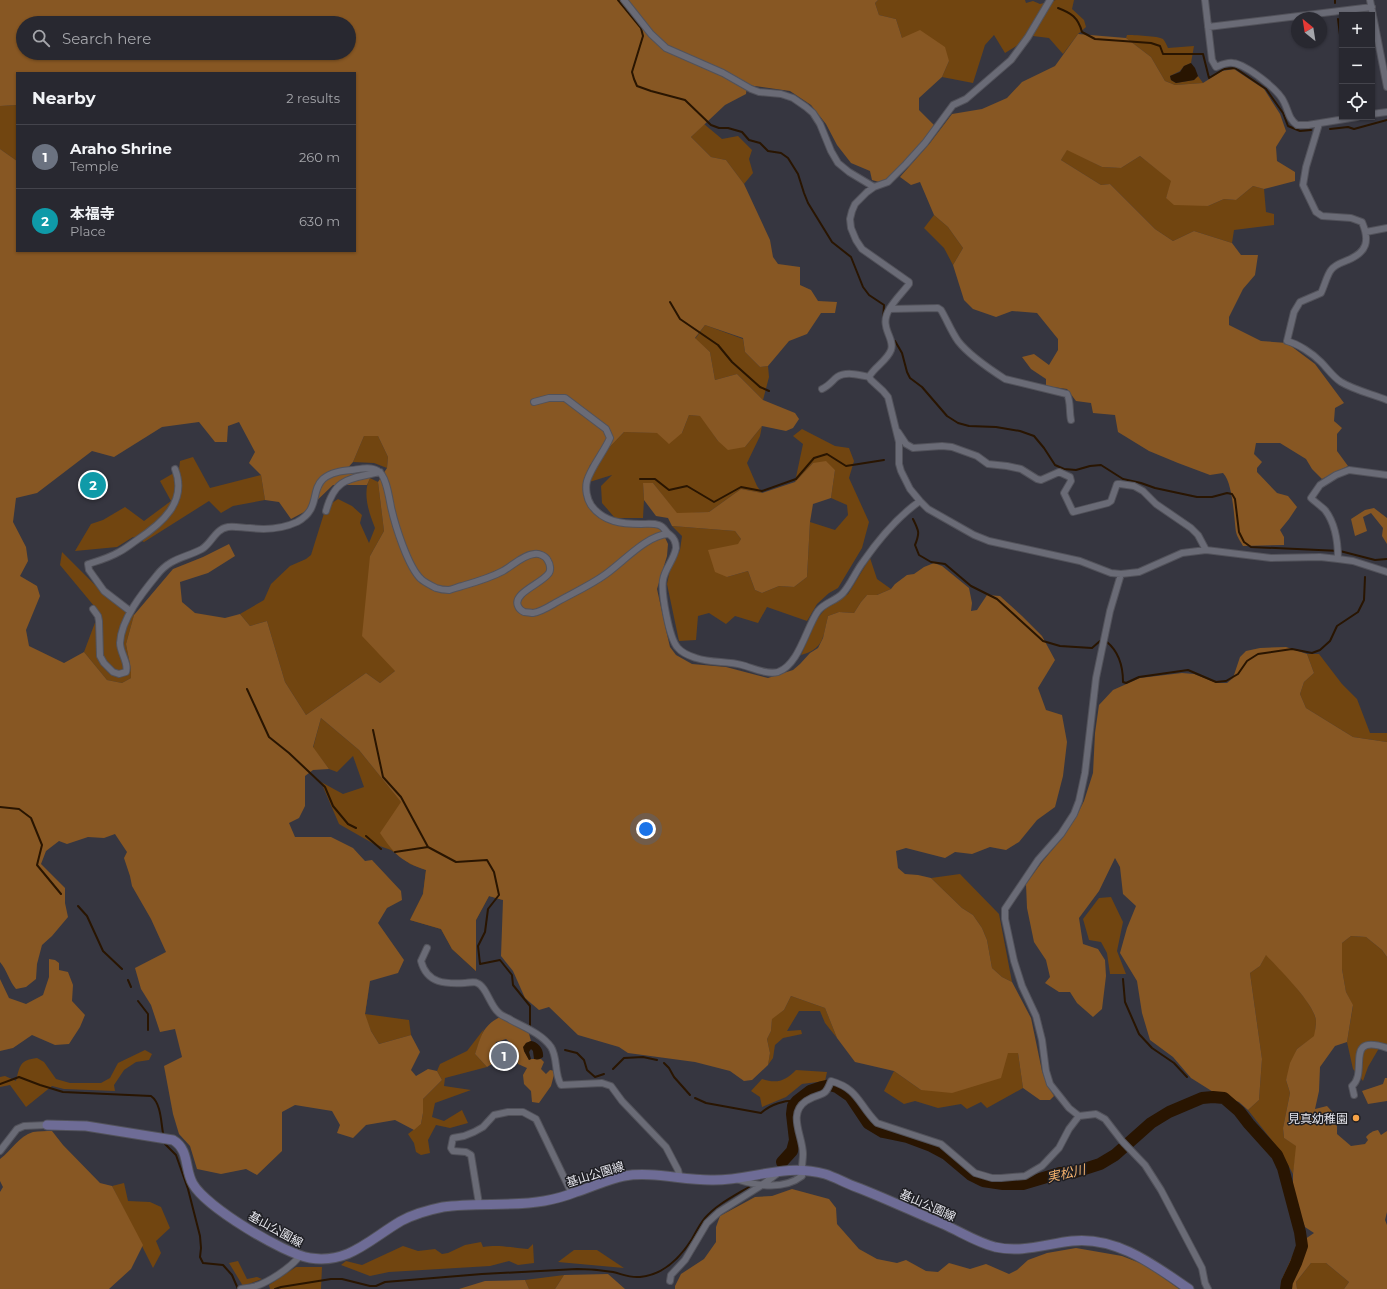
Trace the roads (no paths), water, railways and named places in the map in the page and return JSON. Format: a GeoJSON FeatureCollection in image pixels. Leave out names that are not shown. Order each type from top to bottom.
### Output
{"type":"FeatureCollection","features":[{"type":"Feature","properties":{"kind":"main road","name":"基山公園線"},"geometry":{"type":"LineString","coordinates":[[47,1125],[86,1126],[173,1140],[179,1144],[184,1151],[191,1182],[210,1204],[279,1246],[300,1256],[318,1259],[345,1255],[360,1249],[401,1222],[422,1212],[445,1207],[542,1201],[572,1194],[622,1176],[639,1174],[709,1180],[735,1178],[780,1170],[801,1170],[827,1175],[840,1180],[978,1241],[996,1247],[1023,1249],[1077,1240],[1107,1244],[1129,1251],[1143,1258],[1189,1289]]}},
{"type":"Feature","properties":{"kind":"street"},"geometry":{"type":"LineString","coordinates":[[624,0],[651,34],[666,48],[723,73],[751,89],[759,92],[781,94],[793,98],[806,106],[813,113],[820,124],[826,140],[838,163],[848,172],[874,188]]}},
{"type":"Feature","properties":{"kind":"street"},"geometry":{"type":"LineString","coordinates":[[869,377],[889,354],[891,349],[891,340],[885,325],[886,316],[909,282],[862,249],[851,228],[850,219],[855,204],[867,192],[888,182],[900,170],[925,143],[952,105],[966,99],[1011,60],[1028,37],[1050,0]]}},
{"type":"Feature","properties":{"kind":"street"},"geometry":{"type":"LineString","coordinates":[[1205,0],[1212,60],[1216,67],[1234,63],[1250,70],[1277,92],[1284,102],[1292,121],[1297,126],[1341,120]]}},
{"type":"Feature","properties":{"kind":"street"},"geometry":{"type":"LineString","coordinates":[[1370,0],[1387,87]]}},
{"type":"Feature","properties":{"kind":"street"},"geometry":{"type":"LineString","coordinates":[[1208,28],[1372,7]]}},
{"type":"Feature","properties":{"kind":"street"},"geometry":{"type":"LineString","coordinates":[[1375,114],[1387,112]]}},
{"type":"Feature","properties":{"kind":"street"},"geometry":{"type":"LineString","coordinates":[[1319,124],[1306,167],[1303,185],[1316,212],[1322,216],[1351,218],[1362,222],[1366,232],[1366,241],[1363,250],[1354,257],[1331,269],[1321,293],[1300,302],[1294,312],[1286,341],[1294,343],[1320,360],[1339,381],[1353,388],[1387,400]]}},
{"type":"Feature","properties":{"kind":"street"},"geometry":{"type":"LineString","coordinates":[[1366,232],[1387,228]]}},
{"type":"Feature","properties":{"kind":"street"},"geometry":{"type":"LineString","coordinates":[[890,309],[938,308],[941,310],[958,341],[985,366],[1005,379],[1067,394],[1069,399],[1069,411],[1072,420]]}},
{"type":"Feature","properties":{"kind":"street"},"geometry":{"type":"LineString","coordinates":[[822,389],[829,386],[837,378],[843,375],[869,377],[888,397],[899,442],[899,464],[901,471],[920,502],[974,536],[989,541],[1080,561],[1121,574],[1139,572],[1182,553],[1206,550],[1270,558],[1320,557],[1338,554],[1353,562],[1387,572]]}},
{"type":"Feature","properties":{"kind":"street"},"geometry":{"type":"LineString","coordinates":[[534,402],[549,398],[565,398],[596,420],[608,432],[610,438],[607,445],[586,482],[586,495],[590,504],[604,518],[629,524],[652,523],[661,525],[665,528],[668,534],[672,536],[676,547],[674,556],[666,571],[663,581],[663,591],[672,640],[687,656],[702,660],[741,665],[770,673],[778,672],[786,668],[802,644],[809,625],[818,610],[825,604],[843,594],[863,561],[891,525],[909,509],[920,502]]}},
{"type":"Feature","properties":{"kind":"street"},"geometry":{"type":"LineString","coordinates":[[895,429],[906,444],[913,448],[942,446],[952,447],[977,456],[988,464],[1021,469],[1041,480],[1059,472],[1065,474],[1070,477],[1071,481],[1064,493],[1073,512],[1108,503],[1111,501],[1117,484],[1134,486],[1143,491],[1156,504],[1191,528],[1198,535],[1206,550]]}},
{"type":"Feature","properties":{"kind":"street"},"geometry":{"type":"LineString","coordinates":[[93,609],[98,616],[99,621],[100,656],[104,663],[113,672],[119,674],[126,672],[128,668],[120,645],[122,632],[130,611],[166,565],[173,560],[201,549],[208,544],[220,529],[229,526],[262,530],[273,529],[297,521],[308,514],[322,479],[339,471],[367,468],[375,469],[380,472],[384,478],[393,517],[411,564],[421,579],[436,588],[449,590],[502,572],[527,556],[534,554],[543,555],[548,560],[550,573],[544,579],[524,592],[518,599],[517,603],[519,608],[524,612],[532,613],[541,611],[606,574],[650,540],[663,534],[668,534]]}},
{"type":"Feature","properties":{"kind":"street"},"geometry":{"type":"LineString","coordinates":[[130,611],[104,591],[89,570],[88,564],[119,552],[166,518],[178,496],[179,478],[175,469]]}},
{"type":"Feature","properties":{"kind":"street"},"geometry":{"type":"LineString","coordinates":[[1338,554],[1335,535],[1329,517],[1325,510],[1311,498],[1320,485],[1336,475],[1349,470],[1387,475]]}},
{"type":"Feature","properties":{"kind":"street"},"geometry":{"type":"LineString","coordinates":[[326,511],[329,498],[337,486],[346,480],[380,472]]}},
{"type":"Feature","properties":{"kind":"street"},"geometry":{"type":"LineString","coordinates":[[1121,574],[1110,611],[1096,678],[1085,773],[1079,801],[1074,814],[1061,834],[1038,860],[1005,908],[1005,919],[1014,961],[1022,986],[1036,1016],[1042,1040],[1046,1071],[1050,1084],[1068,1108],[1079,1116],[1096,1114],[1105,1119],[1122,1141],[1145,1165],[1161,1190],[1202,1268],[1205,1283],[1208,1289]]}},
{"type":"Feature","properties":{"kind":"street"},"geometry":{"type":"LineString","coordinates":[[427,948],[421,961],[422,966],[440,983],[450,984],[477,982],[482,986],[499,1014],[530,1030],[547,1042],[554,1055],[561,1085],[602,1083],[611,1086],[622,1101],[666,1146],[678,1170],[680,1178]]}},
{"type":"Feature","properties":{"kind":"street"},"geometry":{"type":"LineString","coordinates":[[1354,1095],[1352,1086],[1356,1083],[1359,1054],[1363,1047],[1370,1044],[1376,1044],[1387,1048]]}},
{"type":"Feature","properties":{"kind":"street"},"geometry":{"type":"LineString","coordinates":[[735,1178],[762,1186],[780,1185],[795,1181],[802,1176],[801,1170],[803,1153],[799,1135],[797,1112],[799,1107],[806,1101],[815,1096],[824,1094],[827,1091],[831,1081],[842,1084],[852,1091],[877,1123],[941,1144],[976,1173],[992,1178],[1025,1176],[1042,1166],[1059,1148],[1069,1129],[1079,1116]]}},
{"type":"Feature","properties":{"kind":"street"},"geometry":{"type":"LineString","coordinates":[[479,1204],[471,1155],[466,1152],[453,1150],[451,1148],[453,1138],[474,1132],[483,1127],[494,1115],[508,1112],[523,1112],[536,1119],[572,1194]]}},
{"type":"Feature","properties":{"kind":"street"},"geometry":{"type":"LineString","coordinates":[[0,1151],[17,1129],[24,1126],[47,1125]]}},
{"type":"Feature","properties":{"kind":"street"},"geometry":{"type":"LineString","coordinates":[[670,1281],[671,1275],[685,1260],[707,1223],[719,1212],[762,1186],[780,1170]]}},
{"type":"Feature","properties":{"kind":"street"},"geometry":{"type":"LineString","coordinates":[[242,1289],[253,1287],[264,1282],[293,1264],[300,1256]]}},
{"type":"Feature","properties":{"kind":"waterway"},"geometry":{"type":"LineString","coordinates":[[618,0],[641,28],[643,36],[632,72],[637,86],[685,100],[711,125],[742,132],[749,140],[760,143],[768,151],[781,153],[788,158],[798,174],[808,203],[832,242],[851,257],[863,287],[869,295],[884,305],[883,321]]}},
{"type":"Feature","properties":{"kind":"waterway"},"geometry":{"type":"LineString","coordinates":[[1058,8],[1073,16],[1082,32],[1095,39],[1151,43],[1160,46],[1163,54],[1203,54],[1209,78],[1224,69],[1235,68],[1266,89],[1283,113],[1288,126],[1300,131],[1311,130]]}},
{"type":"Feature","properties":{"kind":"waterway"},"geometry":{"type":"LineString","coordinates":[[1338,19],[1342,48]]}},
{"type":"Feature","properties":{"kind":"waterway"},"geometry":{"type":"LineString","coordinates":[[1330,129],[1348,127],[1354,129],[1387,120]]}},
{"type":"Feature","properties":{"kind":"waterway"},"geometry":{"type":"LineString","coordinates":[[670,302],[680,319],[718,345],[732,362],[760,387],[769,391]]}},
{"type":"Feature","properties":{"kind":"waterway"},"geometry":{"type":"LineString","coordinates":[[895,341],[902,353],[910,378],[922,387],[947,416],[958,423],[969,426],[996,427],[1020,431],[1034,436],[1055,465],[1064,469],[1076,470],[1101,465],[1123,479],[1155,488],[1197,497],[1212,497],[1227,493],[1232,494],[1235,499],[1239,532],[1244,542],[1251,547],[1340,551],[1375,560],[1387,559]]}},
{"type":"Feature","properties":{"kind":"waterway"},"geometry":{"type":"LineString","coordinates":[[640,479],[655,479],[669,490],[687,486],[714,502],[741,487],[762,491],[796,479],[814,458],[827,454],[846,466],[884,460]]}},
{"type":"Feature","properties":{"kind":"waterway"},"geometry":{"type":"LineString","coordinates":[[913,519],[917,526],[918,538],[915,545],[919,555],[931,562],[945,564],[971,586],[997,599],[1043,641],[1060,646],[1092,648],[1100,641]]}},
{"type":"Feature","properties":{"kind":"waterway"},"geometry":{"type":"LineString","coordinates":[[1107,642],[1115,650],[1120,660],[1123,682],[1126,683],[1139,677],[1188,670],[1216,682],[1226,681],[1238,674],[1247,661],[1258,654],[1292,649],[1312,653],[1320,650],[1330,641],[1337,626],[1358,612],[1364,600],[1365,577]]}},
{"type":"Feature","properties":{"kind":"waterway"},"geometry":{"type":"LineString","coordinates":[[247,689],[269,737],[289,753],[325,787],[333,806],[348,824],[356,828]]}},
{"type":"Feature","properties":{"kind":"waterway"},"geometry":{"type":"LineString","coordinates":[[373,730],[383,777],[401,797],[428,847],[456,862],[487,860],[494,872],[499,895],[488,909],[485,932],[478,946],[480,964],[500,960],[512,975],[513,985],[530,1006],[530,1027]]}},
{"type":"Feature","properties":{"kind":"waterway"},"geometry":{"type":"LineString","coordinates":[[0,807],[19,809],[31,818],[42,845],[37,865],[61,894]]}},
{"type":"Feature","properties":{"kind":"waterway"},"geometry":{"type":"LineString","coordinates":[[366,836],[381,849]]}},
{"type":"Feature","properties":{"kind":"waterway"},"geometry":{"type":"LineString","coordinates":[[395,852],[428,847]]}},
{"type":"Feature","properties":{"kind":"waterway"},"geometry":{"type":"LineString","coordinates":[[78,906],[87,916],[103,951],[122,969]]}},
{"type":"Feature","properties":{"kind":"waterway"},"geometry":{"type":"LineString","coordinates":[[1123,979],[1125,1002],[1139,1034],[1152,1048],[1174,1063],[1187,1077]]}},
{"type":"Feature","properties":{"kind":"waterway"},"geometry":{"type":"LineString","coordinates":[[128,980],[131,987]]}},
{"type":"Feature","properties":{"kind":"waterway"},"geometry":{"type":"LineString","coordinates":[[138,1001],[148,1014],[148,1030]]}},
{"type":"Feature","properties":{"kind":"waterway"},"geometry":{"type":"LineString","coordinates":[[565,1050],[577,1053],[584,1060],[587,1070],[595,1077],[604,1074]]}},
{"type":"Feature","properties":{"kind":"waterway"},"geometry":{"type":"LineString","coordinates":[[613,1069],[624,1058],[643,1057],[657,1060]]}},
{"type":"Feature","properties":{"kind":"waterway"},"geometry":{"type":"LineString","coordinates":[[664,1063],[690,1095]]}},
{"type":"Feature","properties":{"kind":"waterway"},"geometry":{"type":"LineString","coordinates":[[0,1084],[19,1077],[63,1092],[151,1096],[159,1108],[163,1133]]}},
{"type":"Feature","properties":{"kind":"waterway","name":"実松川"},"geometry":{"type":"LineString","coordinates":[[782,1162],[792,1151],[795,1140],[792,1114],[793,1106],[810,1091],[830,1085],[837,1087],[850,1096],[868,1123],[883,1132],[907,1137],[931,1146],[946,1154],[971,1175],[983,1181],[1003,1184],[1023,1184],[1060,1173],[1072,1173],[1100,1164],[1115,1155],[1151,1123],[1169,1112],[1202,1098],[1224,1098],[1239,1111],[1277,1155],[1283,1168],[1300,1232],[1302,1246],[1287,1282],[1286,1289]]}},
{"type":"Feature","properties":{"kind":"waterway"},"geometry":{"type":"LineString","coordinates":[[695,1098],[706,1103],[761,1113],[778,1103],[797,1101]]}},
{"type":"Feature","properties":{"kind":"waterway"},"geometry":{"type":"LineString","coordinates":[[165,1144],[176,1155],[188,1189],[200,1236],[200,1257],[203,1263],[223,1265],[232,1275],[238,1289]]}},
{"type":"Feature","properties":{"kind":"waterway"},"geometry":{"type":"LineString","coordinates":[[275,1289],[331,1279],[342,1279],[370,1286],[376,1286],[385,1282],[482,1274],[577,1269],[608,1271],[632,1277],[648,1276],[663,1269],[682,1253],[701,1223],[715,1208],[752,1185]]}},
{"type":"Feature","properties":{"kind":"place","name":"本福寺"},"geometry":{"type":"Point","coordinates":[93,485]}},
{"type":"Feature","properties":{"kind":"place","name":"Araho Shrine"},"geometry":{"type":"Point","coordinates":[504,1056]}},
{"type":"Feature","properties":{"kind":"place","name":"見真幼稚園"},"geometry":{"type":"Point","coordinates":[1356,1118]}}]}
